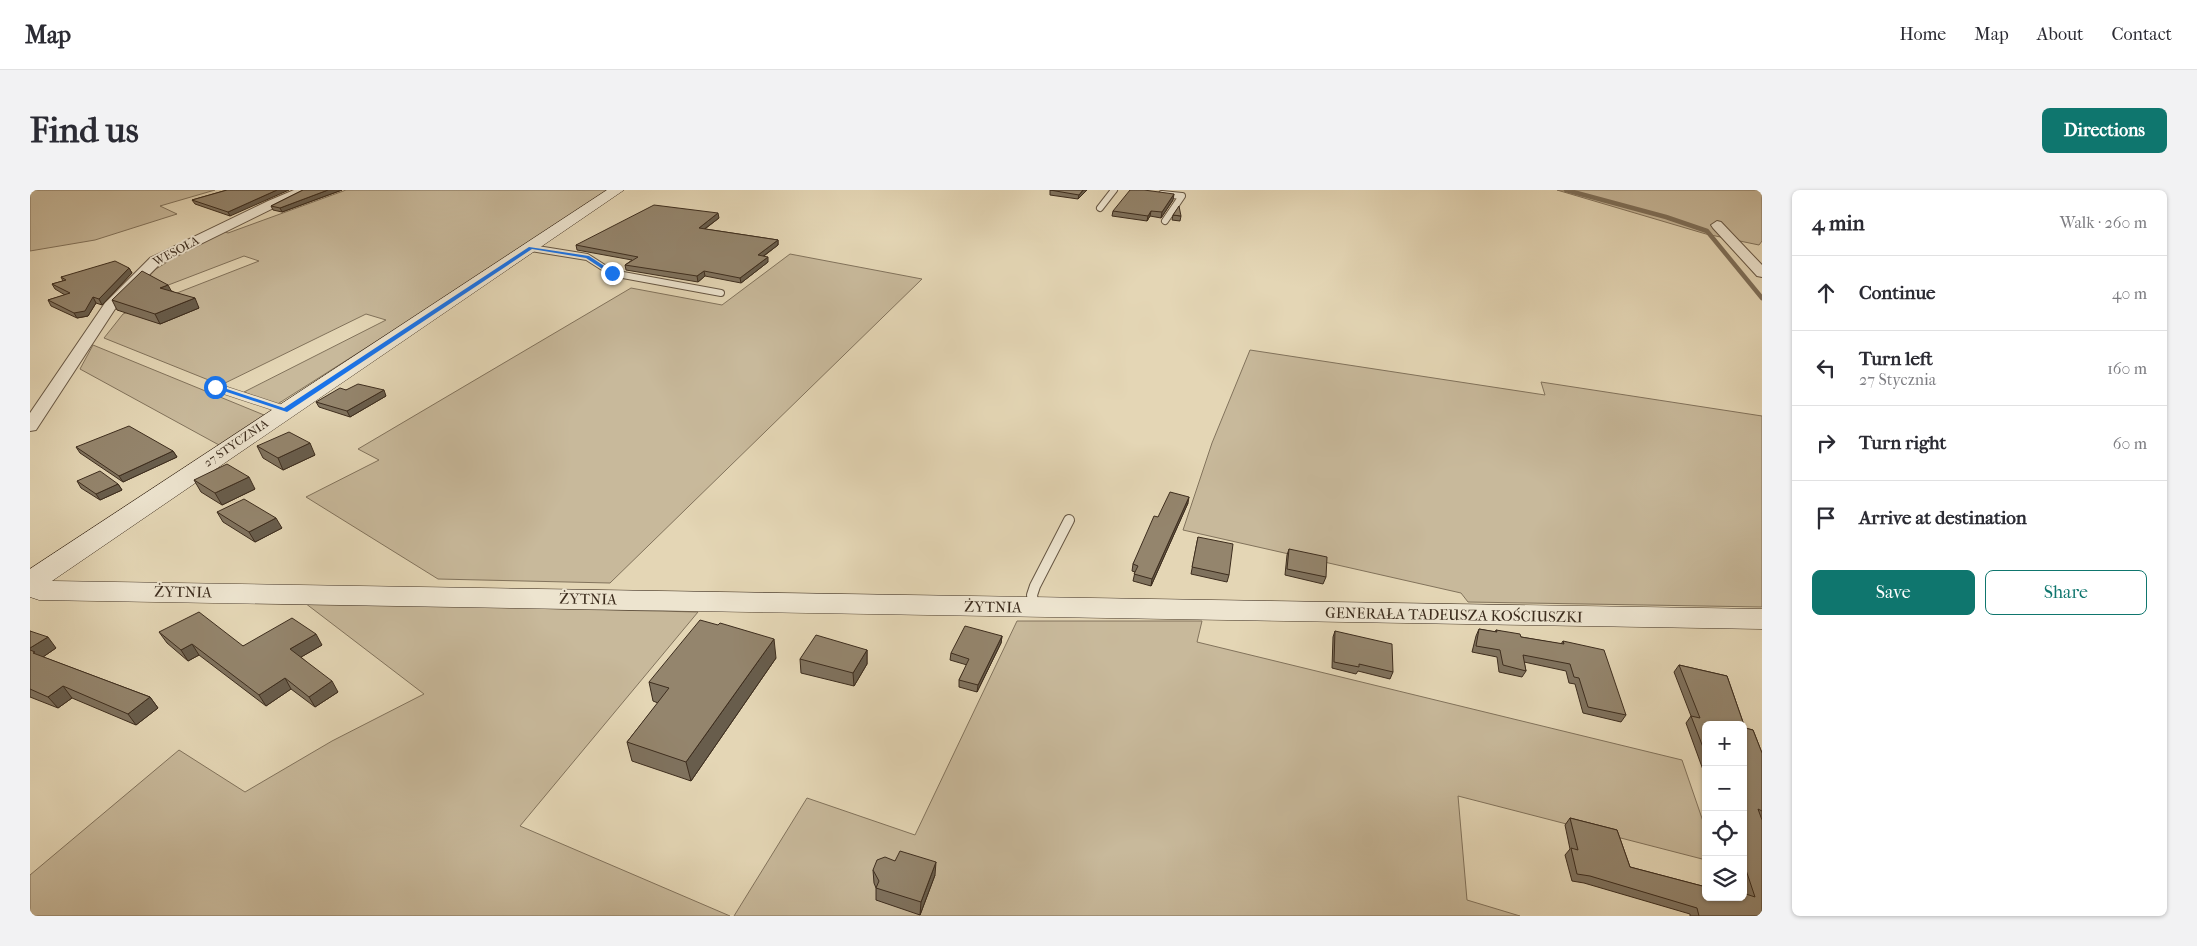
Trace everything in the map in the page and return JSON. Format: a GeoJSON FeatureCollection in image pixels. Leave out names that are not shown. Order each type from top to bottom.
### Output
{"type":"FeatureCollection","features":[{"type":"Feature","properties":{"kind":"street","name":"WESOŁA"},"geometry":{"type":"LineString","coordinates":[[30,426],[110,306],[155,261],[272,203],[304,190]]}},
{"type":"Feature","properties":{"kind":"street","name":"27 STYCZNIA"},"geometry":{"type":"LineString","coordinates":[[30,582],[285,410],[618,190]]}},
{"type":"Feature","properties":{"kind":"street"},"geometry":{"type":"LineString","coordinates":[[1717,225],[1762,273]]}},
{"type":"Feature","properties":{"kind":"street","name":"ŻYTNIA"},"geometry":{"type":"LineString","coordinates":[[30,588],[39,590],[1147,609]]}},
{"type":"Feature","properties":{"kind":"street","name":"GENERAŁA TADEUSZA KOŚCIUSZKI"},"geometry":{"type":"LineString","coordinates":[[1147,609],[1762,619]]}},
{"type":"Feature","properties":{"kind":"lane"},"geometry":{"type":"LineString","coordinates":[[1103,190],[1113,191]]}},
{"type":"Feature","properties":{"kind":"lane"},"geometry":{"type":"LineString","coordinates":[[1165,221],[1186,190]]}},
{"type":"Feature","properties":{"kind":"lane"},"geometry":{"type":"LineString","coordinates":[[1100,208],[1113,191]]}},
{"type":"Feature","properties":{"kind":"lane"},"geometry":{"type":"LineString","coordinates":[[1153,193],[1182,196]]}},
{"type":"Feature","properties":{"kind":"lane"},"geometry":{"type":"LineString","coordinates":[[531,248],[587,257],[612,273],[720,293]]}},
{"type":"Feature","properties":{"kind":"lane"},"geometry":{"type":"LineString","coordinates":[[215,387],[285,410]]}},
{"type":"Feature","properties":{"kind":"lane"},"geometry":{"type":"LineString","coordinates":[[1034,607],[1032,595],[1035,586],[1069,520]]}},
{"type":"Feature","properties":{"kind":"shaded area"},"geometry":{"type":"Polygon","coordinates":[[[30,190],[215,190],[160,206],[177,214],[95,240],[30,251],[30,190]]]}},
{"type":"Feature","properties":{"kind":"shaded area"},"geometry":{"type":"Polygon","coordinates":[[[346,190],[608,190],[479,276],[276,405],[244,392],[386,320],[366,314],[221,385],[104,338],[123,314],[259,261],[244,256],[124,302],[156,269],[196,244],[223,231],[228,233],[346,190]]]}},
{"type":"Feature","properties":{"kind":"shaded area"},"geometry":{"type":"Polygon","coordinates":[[[1557,190],[1762,190],[1762,241],[1759,245],[1706,234],[1557,190]]]}},
{"type":"Feature","properties":{"kind":"shaded area"},"geometry":{"type":"Polygon","coordinates":[[[790,254],[922,279],[610,583],[438,579],[306,497],[379,460],[358,449],[631,288],[722,305],[790,254]]]}},
{"type":"Feature","properties":{"kind":"shaded area"},"geometry":{"type":"Polygon","coordinates":[[[93,345],[264,415],[219,445],[80,369],[93,345]]]}},
{"type":"Feature","properties":{"kind":"shaded area"},"geometry":{"type":"Polygon","coordinates":[[[1250,350],[1545,395],[1541,382],[1762,416],[1762,607],[1468,602],[1461,593],[1183,530],[1212,443],[1250,350]]]}},
{"type":"Feature","properties":{"kind":"shaded area"},"geometry":{"type":"Polygon","coordinates":[[[305,603],[698,612],[520,826],[730,916],[30,916],[30,875],[179,750],[245,792],[332,741],[424,694],[305,603]]]}},
{"type":"Feature","properties":{"kind":"shaded area"},"geometry":{"type":"Polygon","coordinates":[[[1017,621],[1202,621],[1197,642],[1682,760],[1702,818],[1702,859],[1458,796],[1467,900],[1520,916],[734,916],[807,798],[915,835],[1017,621]]]}},
{"type":"Feature","properties":{"kind":"building"},"geometry":{"type":"Polygon","coordinates":[[[227,190],[277,190],[228,212],[192,200],[227,190]]]}},
{"type":"Feature","properties":{"kind":"building"},"geometry":{"type":"Polygon","coordinates":[[[303,190],[328,190],[280,208],[271,206],[303,190]]]}},
{"type":"Feature","properties":{"kind":"building"},"geometry":{"type":"Polygon","coordinates":[[[1050,190],[1083,190],[1079,195],[1050,190]]]}},
{"type":"Feature","properties":{"kind":"building"},"geometry":{"type":"Polygon","coordinates":[[[1130,190],[1174,194],[1162,212],[1151,211],[1148,216],[1113,211],[1130,190]]]}},
{"type":"Feature","properties":{"kind":"building"},"geometry":{"type":"Polygon","coordinates":[[[654,205],[718,213],[699,228],[778,240],[758,255],[768,257],[740,278],[704,271],[697,276],[625,265],[638,257],[576,245],[654,205]]]}},
{"type":"Feature","properties":{"kind":"building"},"geometry":{"type":"Polygon","coordinates":[[[1179,206],[1181,216],[1173,215],[1179,206]]]}},
{"type":"Feature","properties":{"kind":"building"},"geometry":{"type":"Polygon","coordinates":[[[115,261],[129,268],[99,299],[93,297],[85,311],[74,313],[48,300],[70,293],[52,284],[66,280],[61,277],[115,261]]]}},
{"type":"Feature","properties":{"kind":"building"},"geometry":{"type":"Polygon","coordinates":[[[142,271],[168,285],[160,288],[195,298],[155,314],[112,300],[142,271]]]}},
{"type":"Feature","properties":{"kind":"building"},"geometry":{"type":"Polygon","coordinates":[[[358,384],[384,390],[347,411],[316,402],[340,388],[346,390],[358,384]]]}},
{"type":"Feature","properties":{"kind":"building"},"geometry":{"type":"Polygon","coordinates":[[[129,426],[173,451],[119,476],[76,447],[129,426]]]}},
{"type":"Feature","properties":{"kind":"building"},"geometry":{"type":"Polygon","coordinates":[[[289,432],[310,443],[278,458],[257,446],[289,432]]]}},
{"type":"Feature","properties":{"kind":"building"},"geometry":{"type":"Polygon","coordinates":[[[227,464],[249,477],[215,493],[194,480],[227,464]]]}},
{"type":"Feature","properties":{"kind":"building"},"geometry":{"type":"Polygon","coordinates":[[[100,471],[118,484],[96,494],[77,481],[100,471]]]}},
{"type":"Feature","properties":{"kind":"building"},"geometry":{"type":"Polygon","coordinates":[[[1170,492],[1189,497],[1152,579],[1134,574],[1138,566],[1133,564],[1154,516],[1158,517],[1170,492]]]}},
{"type":"Feature","properties":{"kind":"building"},"geometry":{"type":"Polygon","coordinates":[[[244,499],[276,518],[249,532],[217,512],[244,499]]]}},
{"type":"Feature","properties":{"kind":"building"},"geometry":{"type":"Polygon","coordinates":[[[1198,537],[1233,544],[1229,575],[1192,567],[1198,537]]]}},
{"type":"Feature","properties":{"kind":"building"},"geometry":{"type":"Polygon","coordinates":[[[1289,549],[1327,557],[1326,577],[1287,569],[1289,549]]]}},
{"type":"Feature","properties":{"kind":"building"},"geometry":{"type":"Polygon","coordinates":[[[199,612],[243,646],[292,618],[316,634],[290,649],[332,681],[309,697],[285,678],[259,695],[192,644],[181,650],[159,632],[199,612]]]}},
{"type":"Feature","properties":{"kind":"building"},"geometry":{"type":"Polygon","coordinates":[[[700,620],[718,625],[720,623],[774,639],[686,762],[627,742],[669,688],[649,682],[700,620]]]}},
{"type":"Feature","properties":{"kind":"building"},"geometry":{"type":"Polygon","coordinates":[[[965,626],[1002,636],[978,685],[959,680],[969,659],[951,653],[965,626]]]}},
{"type":"Feature","properties":{"kind":"building"},"geometry":{"type":"Polygon","coordinates":[[[1479,629],[1520,634],[1521,637],[1564,644],[1563,641],[1604,650],[1626,715],[1588,707],[1579,678],[1574,677],[1570,664],[1523,655],[1526,671],[1503,665],[1500,650],[1476,646],[1479,629]]]}},
{"type":"Feature","properties":{"kind":"building"},"geometry":{"type":"Polygon","coordinates":[[[30,631],[48,637],[30,648],[30,631]]]}},
{"type":"Feature","properties":{"kind":"building"},"geometry":{"type":"Polygon","coordinates":[[[1335,631],[1392,644],[1393,672],[1359,664],[1359,667],[1334,662],[1335,631]]]}},
{"type":"Feature","properties":{"kind":"building"},"geometry":{"type":"Polygon","coordinates":[[[816,635],[867,650],[853,673],[800,659],[816,635]]]}},
{"type":"Feature","properties":{"kind":"building"},"geometry":{"type":"Polygon","coordinates":[[[30,650],[35,652],[33,653],[150,697],[128,714],[63,686],[48,697],[30,689],[30,650]]]}},
{"type":"Feature","properties":{"kind":"building"},"geometry":{"type":"Polygon","coordinates":[[[1679,665],[1727,676],[1743,721],[1702,721],[1702,745],[1691,716],[1700,718],[1679,665]]]}},
{"type":"Feature","properties":{"kind":"building"},"geometry":{"type":"Polygon","coordinates":[[[1747,728],[1753,730],[1762,753],[1762,811],[1758,809],[1762,820],[1762,916],[1699,916],[1697,908],[1590,876],[1577,874],[1571,848],[1578,850],[1570,818],[1617,830],[1630,867],[1702,886],[1702,901],[1747,901],[1747,894],[1755,897],[1747,873],[1747,728]]]}},
{"type":"Feature","properties":{"kind":"building"},"geometry":{"type":"Polygon","coordinates":[[[900,851],[936,862],[921,902],[876,888],[879,881],[873,870],[877,860],[885,857],[895,861],[900,851]]]}},
{"type":"Feature","properties":{"kind":"waterway"},"geometry":{"type":"LineString","coordinates":[[1566,190],[1666,217],[1707,231],[1762,298]]}},
{"type":"Feature","properties":{"kind":"route"},"geometry":{"type":"LineString","coordinates":[[215,387],[285,410],[531,248],[587,257],[612,273]]}}]}
